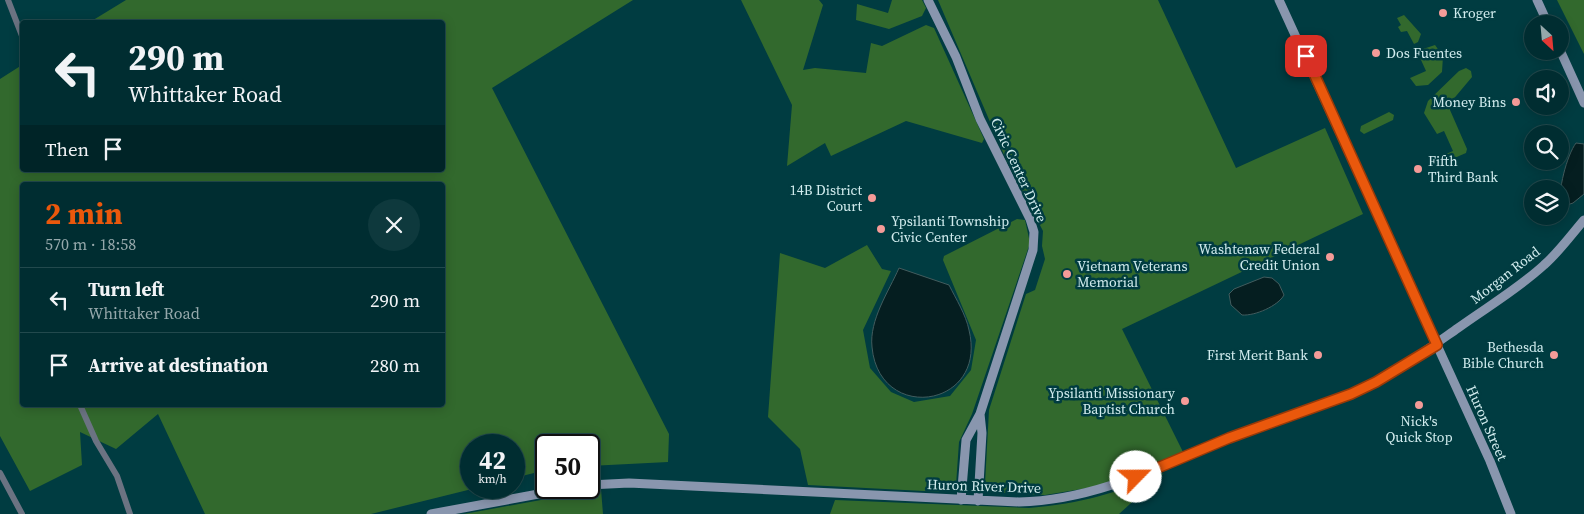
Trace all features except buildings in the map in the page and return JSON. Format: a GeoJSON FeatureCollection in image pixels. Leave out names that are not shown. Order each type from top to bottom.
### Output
{"type":"FeatureCollection","features":[{"type":"Feature","properties":{"kind":"main road","name":"Civic Center Drive"},"geometry":{"type":"LineString","coordinates":[[928,0],[956,57],[980,119],[1030,219],[1034,232],[1033,250],[980,414],[966,440],[961,500]]}},
{"type":"Feature","properties":{"kind":"main road","name":"Huron Street"},"geometry":{"type":"LineString","coordinates":[[1279,0],[1491,463],[1511,514]]}},
{"type":"Feature","properties":{"kind":"main road"},"geometry":{"type":"LineString","coordinates":[[1537,0],[1544,15]]}},
{"type":"Feature","properties":{"kind":"main road"},"geometry":{"type":"LineString","coordinates":[[1565,60],[1584,103]]}},
{"type":"Feature","properties":{"kind":"main road","name":"Morgan Road"},"geometry":{"type":"LineString","coordinates":[[1437,345],[1527,280],[1548,261],[1584,220]]}},
{"type":"Feature","properties":{"kind":"main road","name":"Huron River Drive"},"geometry":{"type":"LineString","coordinates":[[600,484],[629,483],[978,501],[1049,501],[1108,488],[1229,438],[1351,394],[1376,382],[1437,345]]}},
{"type":"Feature","properties":{"kind":"main road","name":"Civic Center Drive"},"geometry":{"type":"LineString","coordinates":[[978,501],[982,432],[980,414]]}},
{"type":"Feature","properties":{"kind":"main road"},"geometry":{"type":"LineString","coordinates":[[431,514],[535,495]]}},
{"type":"Feature","properties":{"kind":"street"},"geometry":{"type":"LineString","coordinates":[[8,0],[20,31]]}},
{"type":"Feature","properties":{"kind":"street"},"geometry":{"type":"LineString","coordinates":[[81,407],[96,441],[116,476],[130,514]]}},
{"type":"Feature","properties":{"kind":"street"},"geometry":{"type":"LineString","coordinates":[[0,473],[22,514]]}},
{"type":"Feature","properties":{"kind":"green space"},"geometry":{"type":"Polygon","coordinates":[[[126,0],[633,0],[492,88],[669,434],[668,462],[600,465],[600,434],[535,434],[535,473],[525,475],[525,434],[460,434],[460,492],[371,514],[205,514],[158,414],[116,449],[80,432],[82,465],[30,491],[0,436],[0,79],[20,66],[20,172],[445,172],[445,20],[93,20],[126,0]]]}},
{"type":"Feature","properties":{"kind":"green space"},"geometry":{"type":"Polygon","coordinates":[[[741,0],[819,0],[823,5],[803,70],[815,68],[866,73],[871,43],[882,46],[926,25],[934,28],[984,139],[982,143],[906,121],[831,156],[825,143],[787,166],[792,105],[741,0]]]}},
{"type":"Feature","properties":{"kind":"green space"},"geometry":{"type":"Polygon","coordinates":[[[892,0],[922,0],[926,8],[922,16],[889,29],[856,20],[857,4],[888,13],[892,0]]]}},
{"type":"Feature","properties":{"kind":"green space"},"geometry":{"type":"Polygon","coordinates":[[[938,0],[1158,0],[1236,168],[1325,128],[1363,214],[1122,329],[1184,454],[1106,485],[1045,495],[989,492],[985,484],[989,410],[1026,294],[1035,290],[1045,259],[1042,246],[1043,231],[1005,157],[938,0]]]}},
{"type":"Feature","properties":{"kind":"green space"},"geometry":{"type":"Polygon","coordinates":[[[1557,0],[1584,0],[1584,54],[1569,24],[1569,15],[1564,15],[1557,0]]]}},
{"type":"Feature","properties":{"kind":"green space"},"geometry":{"type":"Polygon","coordinates":[[[1404,15],[1421,34],[1418,42],[1414,44],[1407,31],[1401,32],[1398,27],[1401,25],[1397,18],[1404,15]]]}},
{"type":"Feature","properties":{"kind":"green space"},"geometry":{"type":"Polygon","coordinates":[[[1435,45],[1443,56],[1442,72],[1428,85],[1416,86],[1410,78],[1426,71],[1417,51],[1435,45]]]}},
{"type":"Feature","properties":{"kind":"green space"},"geometry":{"type":"Polygon","coordinates":[[[1466,68],[1471,71],[1472,77],[1451,102],[1450,110],[1467,149],[1466,153],[1452,159],[1446,154],[1453,151],[1444,131],[1437,134],[1424,113],[1428,101],[1459,71],[1466,68]]]}},
{"type":"Feature","properties":{"kind":"green space"},"geometry":{"type":"Polygon","coordinates":[[[1389,112],[1394,115],[1393,120],[1364,134],[1360,131],[1361,126],[1389,112]]]}},
{"type":"Feature","properties":{"kind":"green space"},"geometry":{"type":"Polygon","coordinates":[[[1017,219],[1025,220],[1030,243],[972,414],[959,442],[956,485],[943,492],[808,485],[800,449],[768,417],[780,253],[825,268],[867,245],[882,269],[891,271],[863,330],[870,368],[891,392],[914,402],[950,396],[971,370],[976,340],[943,260],[944,256],[1017,219]]]}},
{"type":"Feature","properties":{"kind":"green space"},"geometry":{"type":"Polygon","coordinates":[[[1164,473],[1119,514],[830,514],[835,500],[1029,508],[1048,506],[1098,496],[1129,487],[1164,473]]]}},
{"type":"Feature","properties":{"kind":"green space"},"geometry":{"type":"Polygon","coordinates":[[[600,489],[603,514],[464,514],[546,499],[600,499],[600,489]]]}},
{"type":"Feature","properties":{"kind":"water"},"geometry":{"type":"Polygon","coordinates":[[[1576,143],[1584,144],[1584,194],[1569,204],[1569,180],[1563,180],[1565,170],[1569,170],[1569,156],[1576,143]]]}},
{"type":"Feature","properties":{"kind":"water"},"geometry":{"type":"Polygon","coordinates":[[[899,268],[949,285],[968,324],[971,356],[963,376],[949,390],[930,397],[911,396],[893,388],[879,372],[872,347],[872,337],[877,316],[899,268]]]}},
{"type":"Feature","properties":{"kind":"water"},"geometry":{"type":"Polygon","coordinates":[[[1264,277],[1272,278],[1279,284],[1284,295],[1277,303],[1266,310],[1242,315],[1231,305],[1229,294],[1234,289],[1264,277]]]}},
{"type":"Feature","properties":{"kind":"place","name":"Kroger"},"geometry":{"type":"Point","coordinates":[1443,13]}},
{"type":"Feature","properties":{"kind":"place","name":"Dos Fuentes"},"geometry":{"type":"Point","coordinates":[1376,53]}},
{"type":"Feature","properties":{"kind":"place","name":"Money Bins"},"geometry":{"type":"Point","coordinates":[1516,102]}},
{"type":"Feature","properties":{"kind":"place","name":"Fifth Third Bank"},"geometry":{"type":"Point","coordinates":[1418,169]}},
{"type":"Feature","properties":{"kind":"place","name":"14B District Court"},"geometry":{"type":"Point","coordinates":[872,198]}},
{"type":"Feature","properties":{"kind":"place","name":"Ypsilanti Township Civic Center"},"geometry":{"type":"Point","coordinates":[881,229]}},
{"type":"Feature","properties":{"kind":"place","name":"Washtenaw Federal Credit Union"},"geometry":{"type":"Point","coordinates":[1330,257]}},
{"type":"Feature","properties":{"kind":"place","name":"Vietnam Veterans Memorial"},"geometry":{"type":"Point","coordinates":[1067,274]}},
{"type":"Feature","properties":{"kind":"place","name":"First Merit Bank"},"geometry":{"type":"Point","coordinates":[1318,355]}},
{"type":"Feature","properties":{"kind":"place","name":"Bethesda Bible Church"},"geometry":{"type":"Point","coordinates":[1554,355]}},
{"type":"Feature","properties":{"kind":"place","name":"Ypsilanti Missionary Baptist Church"},"geometry":{"type":"Point","coordinates":[1185,401]}},
{"type":"Feature","properties":{"kind":"place","name":"Nick's Quick Stop"},"geometry":{"type":"Point","coordinates":[1419,405]}},
{"type":"Feature","properties":{"kind":"route"},"geometry":{"type":"LineString","coordinates":[[1136,477],[1229,438],[1351,394],[1376,382],[1437,345],[1306,56]]}}]}
